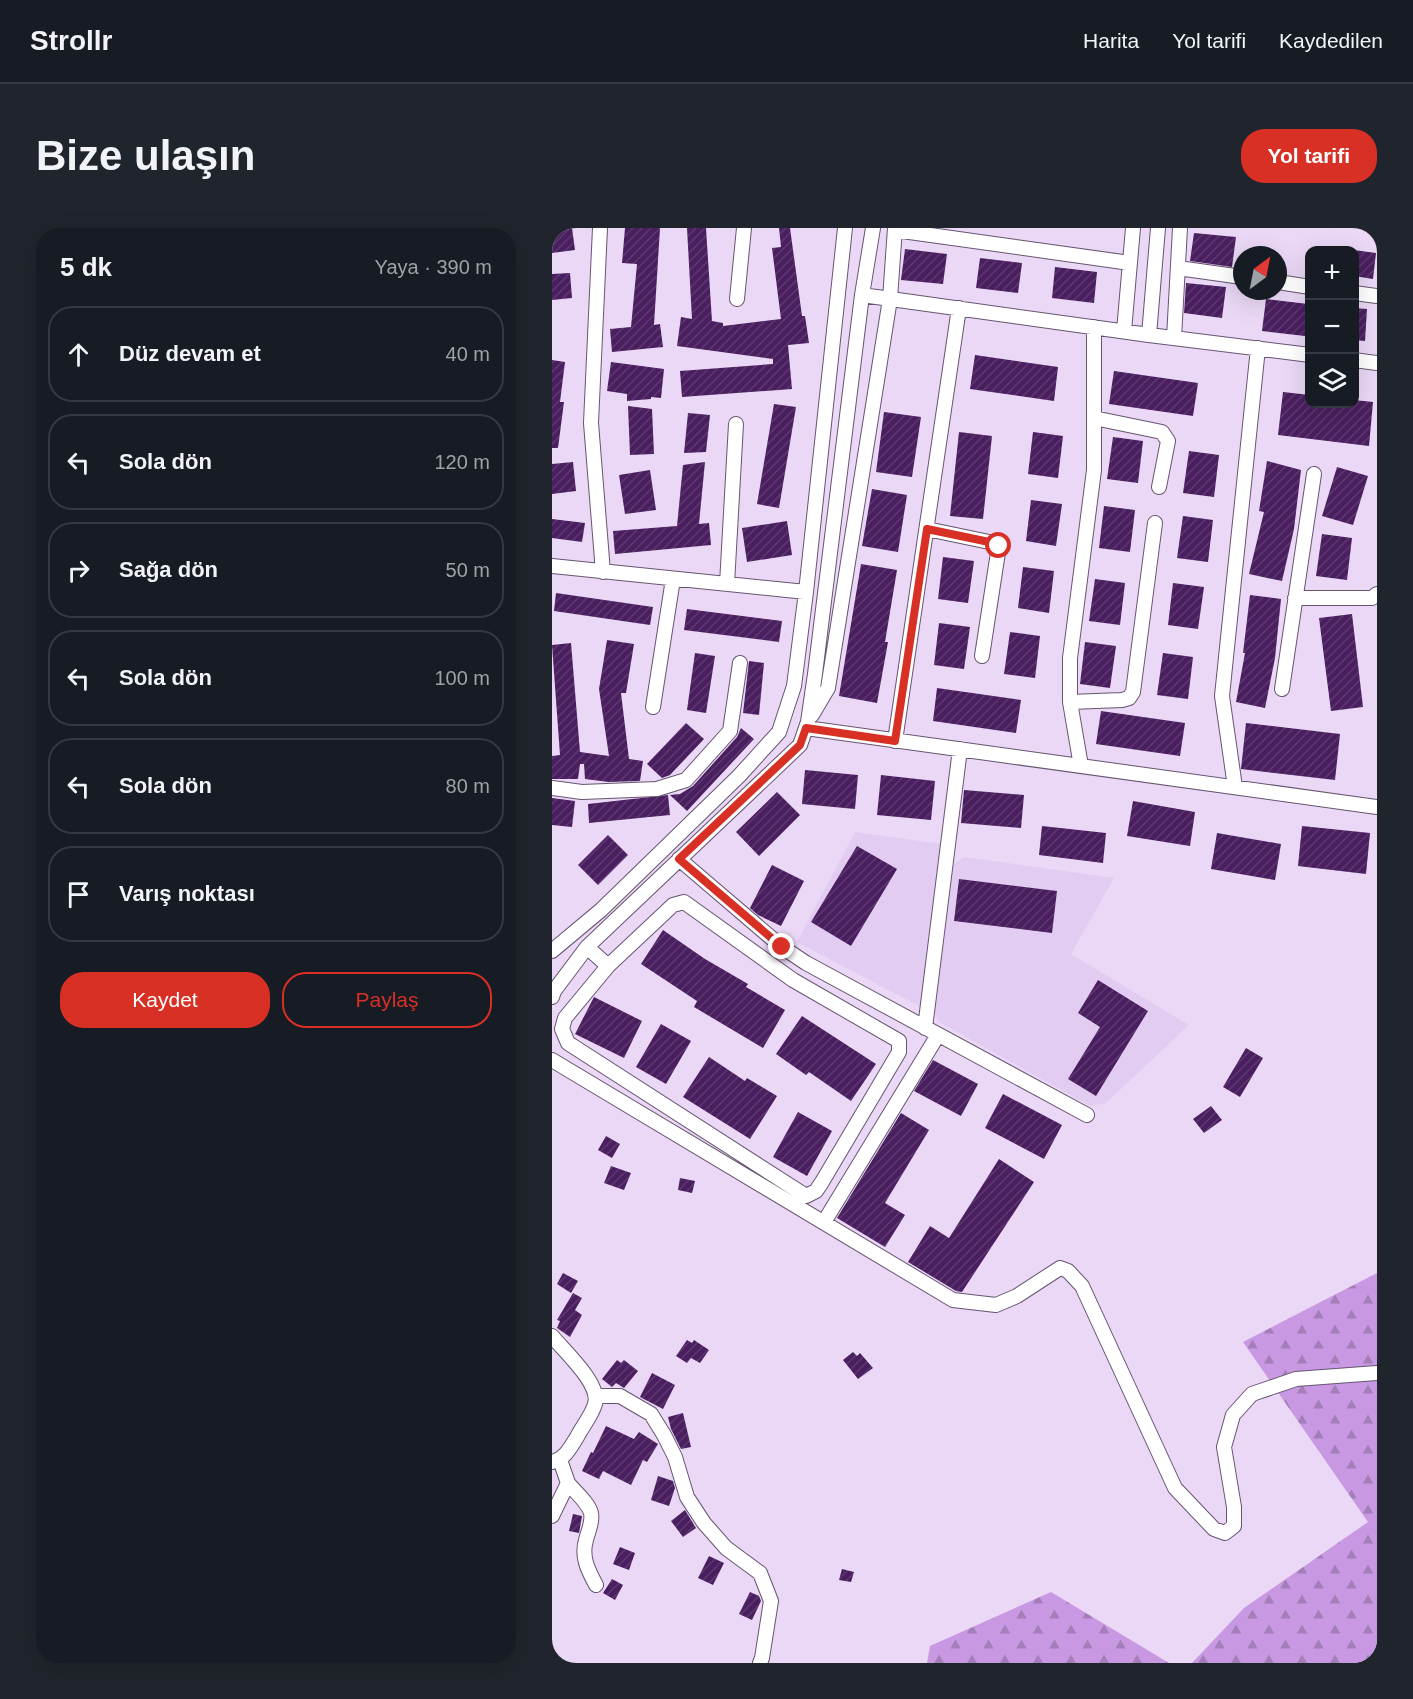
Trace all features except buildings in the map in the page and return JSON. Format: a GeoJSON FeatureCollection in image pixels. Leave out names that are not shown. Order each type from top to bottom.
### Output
{"type":"FeatureCollection","features":[{"type":"Feature","properties":{"kind":"street"},"geometry":{"type":"LineString","coordinates":[[600,228],[591,423],[603,572]]}},
{"type":"Feature","properties":{"kind":"street"},"geometry":{"type":"LineString","coordinates":[[737,299],[744,228]]}},
{"type":"Feature","properties":{"kind":"street"},"geometry":{"type":"LineString","coordinates":[[552,951],[609,902],[738,776],[779,732],[794,686],[845,228]]}},
{"type":"Feature","properties":{"kind":"street"},"geometry":{"type":"LineString","coordinates":[[807,725],[862,295],[873,228]]}},
{"type":"Feature","properties":{"kind":"street"},"geometry":{"type":"LineString","coordinates":[[1124,331],[1133,228]]}},
{"type":"Feature","properties":{"kind":"street"},"geometry":{"type":"LineString","coordinates":[[1149,335],[1158,228]]}},
{"type":"Feature","properties":{"kind":"street"},"geometry":{"type":"LineString","coordinates":[[1174,338],[1180,228]]}},
{"type":"Feature","properties":{"kind":"street"},"geometry":{"type":"LineString","coordinates":[[552,997],[554,991],[587,947],[800,745],[807,725],[828,688],[890,298],[895,229],[1130,263]]}},
{"type":"Feature","properties":{"kind":"street"},"geometry":{"type":"LineString","coordinates":[[1178,268],[1233,276]]}},
{"type":"Feature","properties":{"kind":"street"},"geometry":{"type":"LineString","coordinates":[[1287,283],[1305,286]]}},
{"type":"Feature","properties":{"kind":"street"},"geometry":{"type":"LineString","coordinates":[[1359,294],[1377,296]]}},
{"type":"Feature","properties":{"kind":"street"},"geometry":{"type":"LineString","coordinates":[[862,295],[1305,354]]}},
{"type":"Feature","properties":{"kind":"street"},"geometry":{"type":"LineString","coordinates":[[895,741],[959,308]]}},
{"type":"Feature","properties":{"kind":"street"},"geometry":{"type":"LineString","coordinates":[[1081,766],[1070,702],[1070,658],[1094,470],[1094,327]]}},
{"type":"Feature","properties":{"kind":"street"},"geometry":{"type":"LineString","coordinates":[[1235,787],[1222,696],[1258,348]]}},
{"type":"Feature","properties":{"kind":"street"},"geometry":{"type":"LineString","coordinates":[[1359,361],[1377,363]]}},
{"type":"Feature","properties":{"kind":"street"},"geometry":{"type":"LineString","coordinates":[[1094,418],[1162,432],[1166,436],[1168,441],[1159,487]]}},
{"type":"Feature","properties":{"kind":"street"},"geometry":{"type":"LineString","coordinates":[[727,584],[736,424]]}},
{"type":"Feature","properties":{"kind":"street"},"geometry":{"type":"LineString","coordinates":[[1282,689],[1314,474]]}},
{"type":"Feature","properties":{"kind":"street"},"geometry":{"type":"LineString","coordinates":[[1070,702],[1122,700],[1129,698],[1133,692],[1155,522]]}},
{"type":"Feature","properties":{"kind":"street"},"geometry":{"type":"LineString","coordinates":[[927,529],[999,546],[982,656]]}},
{"type":"Feature","properties":{"kind":"street"},"geometry":{"type":"LineString","coordinates":[[552,566],[806,592]]}},
{"type":"Feature","properties":{"kind":"street"},"geometry":{"type":"LineString","coordinates":[[653,706],[673,579]]}},
{"type":"Feature","properties":{"kind":"street"},"geometry":{"type":"LineString","coordinates":[[1296,598],[1372,598],[1377,594]]}},
{"type":"Feature","properties":{"kind":"street"},"geometry":{"type":"LineString","coordinates":[[552,788],[582,792],[657,789],[686,780],[730,732],[740,663]]}},
{"type":"Feature","properties":{"kind":"street"},"geometry":{"type":"LineString","coordinates":[[807,725],[895,741],[1377,807]]}},
{"type":"Feature","properties":{"kind":"street"},"geometry":{"type":"LineString","coordinates":[[925,1028],[960,749]]}},
{"type":"Feature","properties":{"kind":"street"},"geometry":{"type":"LineString","coordinates":[[679,859],[782,947],[806,963],[1087,1115]]}},
{"type":"Feature","properties":{"kind":"street"},"geometry":{"type":"LineString","coordinates":[[684,902],[793,980],[899,1041],[899,1052],[816,1191],[806,1196],[568,1043],[562,1029],[565,1018],[608,966],[673,905],[684,902]]}},
{"type":"Feature","properties":{"kind":"street"},"geometry":{"type":"LineString","coordinates":[[587,947],[608,966]]}},
{"type":"Feature","properties":{"kind":"street"},"geometry":{"type":"LineString","coordinates":[[793,980],[806,963]]}},
{"type":"Feature","properties":{"kind":"street"},"geometry":{"type":"LineString","coordinates":[[824,1222],[938,1035]]}},
{"type":"Feature","properties":{"kind":"street"},"geometry":{"type":"LineString","coordinates":[[552,1060],[953,1300],[996,1305],[1017,1296],[1060,1268],[1068,1271],[1082,1286],[1175,1488],[1214,1529],[1225,1533],[1234,1526],[1234,1507],[1224,1447],[1233,1415],[1252,1394],[1296,1379],[1377,1372]]}},
{"type":"Feature","properties":{"kind":"street"},"geometry":{"type":"LineString","coordinates":[[552,1336],[592,1384],[596,1396],[594,1406],[567,1453],[556,1461],[568,1484],[591,1513],[584,1552],[586,1564],[597,1585]]}},
{"type":"Feature","properties":{"kind":"street"},"geometry":{"type":"LineString","coordinates":[[596,1396],[620,1396],[651,1414],[675,1457],[687,1497],[704,1523],[726,1548],[760,1573],[771,1601],[760,1663]]}},
{"type":"Feature","properties":{"kind":"street"},"geometry":{"type":"LineString","coordinates":[[552,1516],[568,1484]]}},
{"type":"Feature","properties":{"kind":"shaded area"},"geometry":{"type":"Polygon","coordinates":[[[855,832],[942,844],[921,1007],[797,942],[855,832]]]}},
{"type":"Feature","properties":{"kind":"shaded area"},"geometry":{"type":"Polygon","coordinates":[[[964,857],[1114,878],[1071,954],[1189,1025],[1106,1103],[1090,1106],[939,1022],[934,1012],[953,865],[964,857]]]}},
{"type":"Feature","properties":{"kind":"green space"},"geometry":{"type":"Polygon","coordinates":[[[1377,1273],[1377,1663],[1192,1663],[1244,1608],[1368,1522],[1243,1342],[1377,1273]]]}},
{"type":"Feature","properties":{"kind":"green space"},"geometry":{"type":"Polygon","coordinates":[[[1051,1592],[1169,1663],[927,1663],[930,1646],[1051,1592]]]}},
{"type":"Feature","properties":{"kind":"route"},"geometry":{"type":"LineString","coordinates":[[782,947],[679,859],[800,745],[806,728],[895,741],[927,529],[999,546]]}}]}
